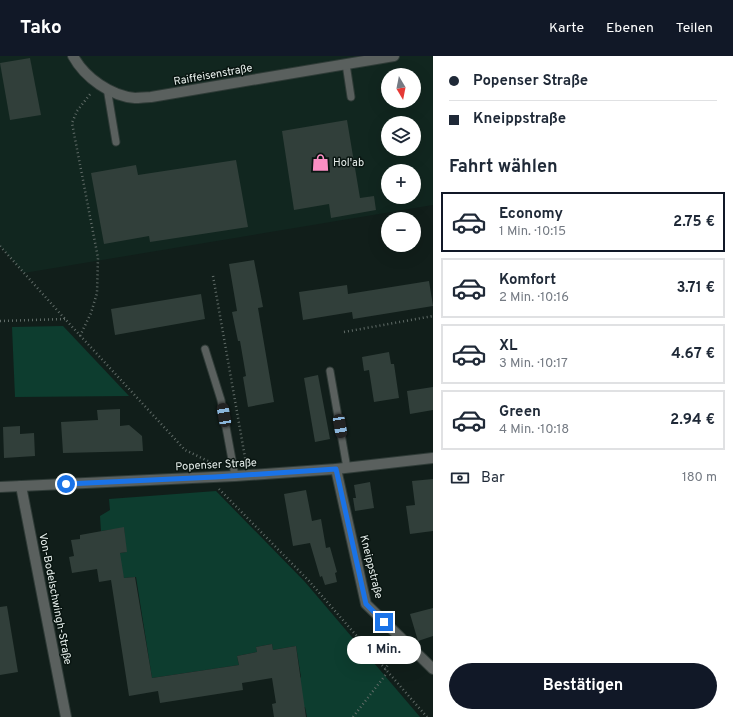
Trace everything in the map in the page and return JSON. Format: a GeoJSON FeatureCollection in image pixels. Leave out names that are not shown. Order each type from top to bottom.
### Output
{"type":"FeatureCollection","features":[{"type":"Feature","properties":{"kind":"street","name":"Raiffeisenstraße"},"geometry":{"type":"LineString","coordinates":[[73,56],[88,76],[102,86],[118,94],[135,98],[151,97],[394,56]]}},
{"type":"Feature","properties":{"kind":"street","name":"Popenser Straße"},"geometry":{"type":"LineString","coordinates":[[0,487],[234,476],[348,468],[433,458]]}},
{"type":"Feature","properties":{"kind":"street","name":"Kneippstraße"},"geometry":{"type":"LineString","coordinates":[[336,469],[366,604],[433,669]]}},
{"type":"Feature","properties":{"kind":"street","name":"Von-Bodelschwingh-Straße"},"geometry":{"type":"LineString","coordinates":[[21,486],[66,717]]}},
{"type":"Feature","properties":{"kind":"lane"},"geometry":{"type":"LineString","coordinates":[[346,64],[351,97]]}},
{"type":"Feature","properties":{"kind":"lane"},"geometry":{"type":"LineString","coordinates":[[102,86],[116,142]]}},
{"type":"Feature","properties":{"kind":"lane"},"geometry":{"type":"LineString","coordinates":[[205,349],[221,400],[234,476]]}},
{"type":"Feature","properties":{"kind":"lane"},"geometry":{"type":"LineString","coordinates":[[330,371],[348,468]]}},
{"type":"Feature","properties":{"kind":"path"},"geometry":{"type":"LineString","coordinates":[[80,336],[91,313],[97,294],[98,258],[72,123],[77,111],[102,86]]}},
{"type":"Feature","properties":{"kind":"path"},"geometry":{"type":"LineString","coordinates":[[213,276],[248,475]]}},
{"type":"Feature","properties":{"kind":"path"},"geometry":{"type":"LineString","coordinates":[[344,332],[433,316]]}},
{"type":"Feature","properties":{"kind":"path"},"geometry":{"type":"LineString","coordinates":[[0,321],[65,319]]}},
{"type":"Feature","properties":{"kind":"path"},"geometry":{"type":"LineString","coordinates":[[385,670],[402,639]]}},
{"type":"Feature","properties":{"kind":"path"},"geometry":{"type":"LineString","coordinates":[[353,717],[387,673]]}},
{"type":"Feature","properties":{"kind":"shaded area"},"geometry":{"type":"Polygon","coordinates":[[[0,56],[433,56],[433,205],[391,212],[381,212],[381,214],[24,273],[0,246],[0,56]]]}},
{"type":"Feature","properties":{"kind":"green space"},"geometry":{"type":"Polygon","coordinates":[[[63,326],[129,396],[15,397],[12,327],[63,326]]]}},
{"type":"Feature","properties":{"kind":"green space"},"geometry":{"type":"Polygon","coordinates":[[[216,491],[305,582],[420,717],[307,717],[305,707],[302,708],[301,677],[296,646],[273,650],[272,644],[256,647],[257,652],[237,656],[239,665],[152,678],[136,577],[124,578],[116,554],[126,552],[124,528],[101,531],[100,516],[110,510],[109,499],[216,491]]]}},
{"type":"Feature","properties":{"kind":"building"},"geometry":{"type":"Polygon","coordinates":[[[30,58],[41,115],[10,120],[0,63],[30,58]]]}},
{"type":"Feature","properties":{"kind":"building","name":"Hol'ab"},"geometry":{"type":"Polygon","coordinates":[[[347,120],[360,198],[374,196],[376,210],[331,218],[329,204],[294,210],[282,131],[347,120]]]}},
{"type":"Feature","properties":{"kind":"building"},"geometry":{"type":"Polygon","coordinates":[[[236,160],[248,227],[150,242],[149,236],[104,244],[91,173],[136,165],[138,175],[236,160]]]}},
{"type":"Feature","properties":{"kind":"building"},"geometry":{"type":"Polygon","coordinates":[[[254,260],[263,307],[258,308],[274,402],[248,407],[243,377],[246,376],[240,341],[238,341],[232,312],[237,311],[229,264],[254,260]]]}},
{"type":"Feature","properties":{"kind":"building"},"geometry":{"type":"Polygon","coordinates":[[[429,281],[433,306],[353,319],[352,312],[303,320],[299,292],[347,285],[348,294],[429,281]]]}},
{"type":"Feature","properties":{"kind":"building"},"geometry":{"type":"Polygon","coordinates":[[[201,294],[205,319],[115,335],[111,309],[201,294]]]}},
{"type":"Feature","properties":{"kind":"building"},"geometry":{"type":"Polygon","coordinates":[[[389,352],[391,364],[394,364],[399,398],[374,402],[369,370],[364,371],[362,357],[389,352]]]}},
{"type":"Feature","properties":{"kind":"building"},"geometry":{"type":"Polygon","coordinates":[[[318,375],[330,439],[315,442],[304,378],[318,375]]]}},
{"type":"Feature","properties":{"kind":"building"},"geometry":{"type":"Polygon","coordinates":[[[433,387],[433,410],[410,414],[407,391],[433,387]]]}},
{"type":"Feature","properties":{"kind":"building"},"geometry":{"type":"Polygon","coordinates":[[[120,409],[120,426],[129,425],[142,436],[143,451],[63,453],[61,422],[98,420],[97,410],[120,409]]]}},
{"type":"Feature","properties":{"kind":"building"},"geometry":{"type":"Polygon","coordinates":[[[20,426],[20,434],[34,433],[35,456],[4,458],[3,427],[20,426]]]}},
{"type":"Feature","properties":{"kind":"building"},"geometry":{"type":"Polygon","coordinates":[[[433,479],[433,531],[410,534],[406,506],[415,505],[412,481],[433,479]]]}},
{"type":"Feature","properties":{"kind":"building"},"geometry":{"type":"Polygon","coordinates":[[[370,482],[374,508],[355,511],[353,498],[356,498],[354,485],[370,482]]]}},
{"type":"Feature","properties":{"kind":"building"},"geometry":{"type":"Polygon","coordinates":[[[306,490],[312,521],[321,519],[326,548],[330,547],[337,572],[335,573],[337,582],[325,585],[322,576],[320,577],[310,543],[293,546],[284,494],[306,490]]]}},
{"type":"Feature","properties":{"kind":"building"},"geometry":{"type":"Polygon","coordinates":[[[124,527],[127,552],[120,553],[124,578],[135,577],[152,678],[239,665],[237,656],[257,652],[256,647],[272,644],[273,650],[296,646],[306,717],[274,717],[272,704],[276,703],[272,678],[242,683],[243,690],[160,703],[158,691],[129,696],[111,580],[99,582],[97,569],[72,573],[69,557],[74,556],[71,540],[80,539],[80,535],[124,527]]]}},
{"type":"Feature","properties":{"kind":"building"},"geometry":{"type":"Polygon","coordinates":[[[7,606],[18,672],[0,675],[0,607],[7,606]]]}},
{"type":"Feature","properties":{"kind":"building"},"geometry":{"type":"Polygon","coordinates":[[[433,608],[433,636],[418,641],[410,614],[433,608]]]}},
{"type":"Feature","properties":{"kind":"place","name":"Hol'ab"},"geometry":{"type":"Point","coordinates":[320,163]}},
{"type":"Feature","properties":{"kind":"route"},"geometry":{"type":"LineString","coordinates":[[66,484],[215,477],[336,469],[366,604],[384,622]]}}]}
